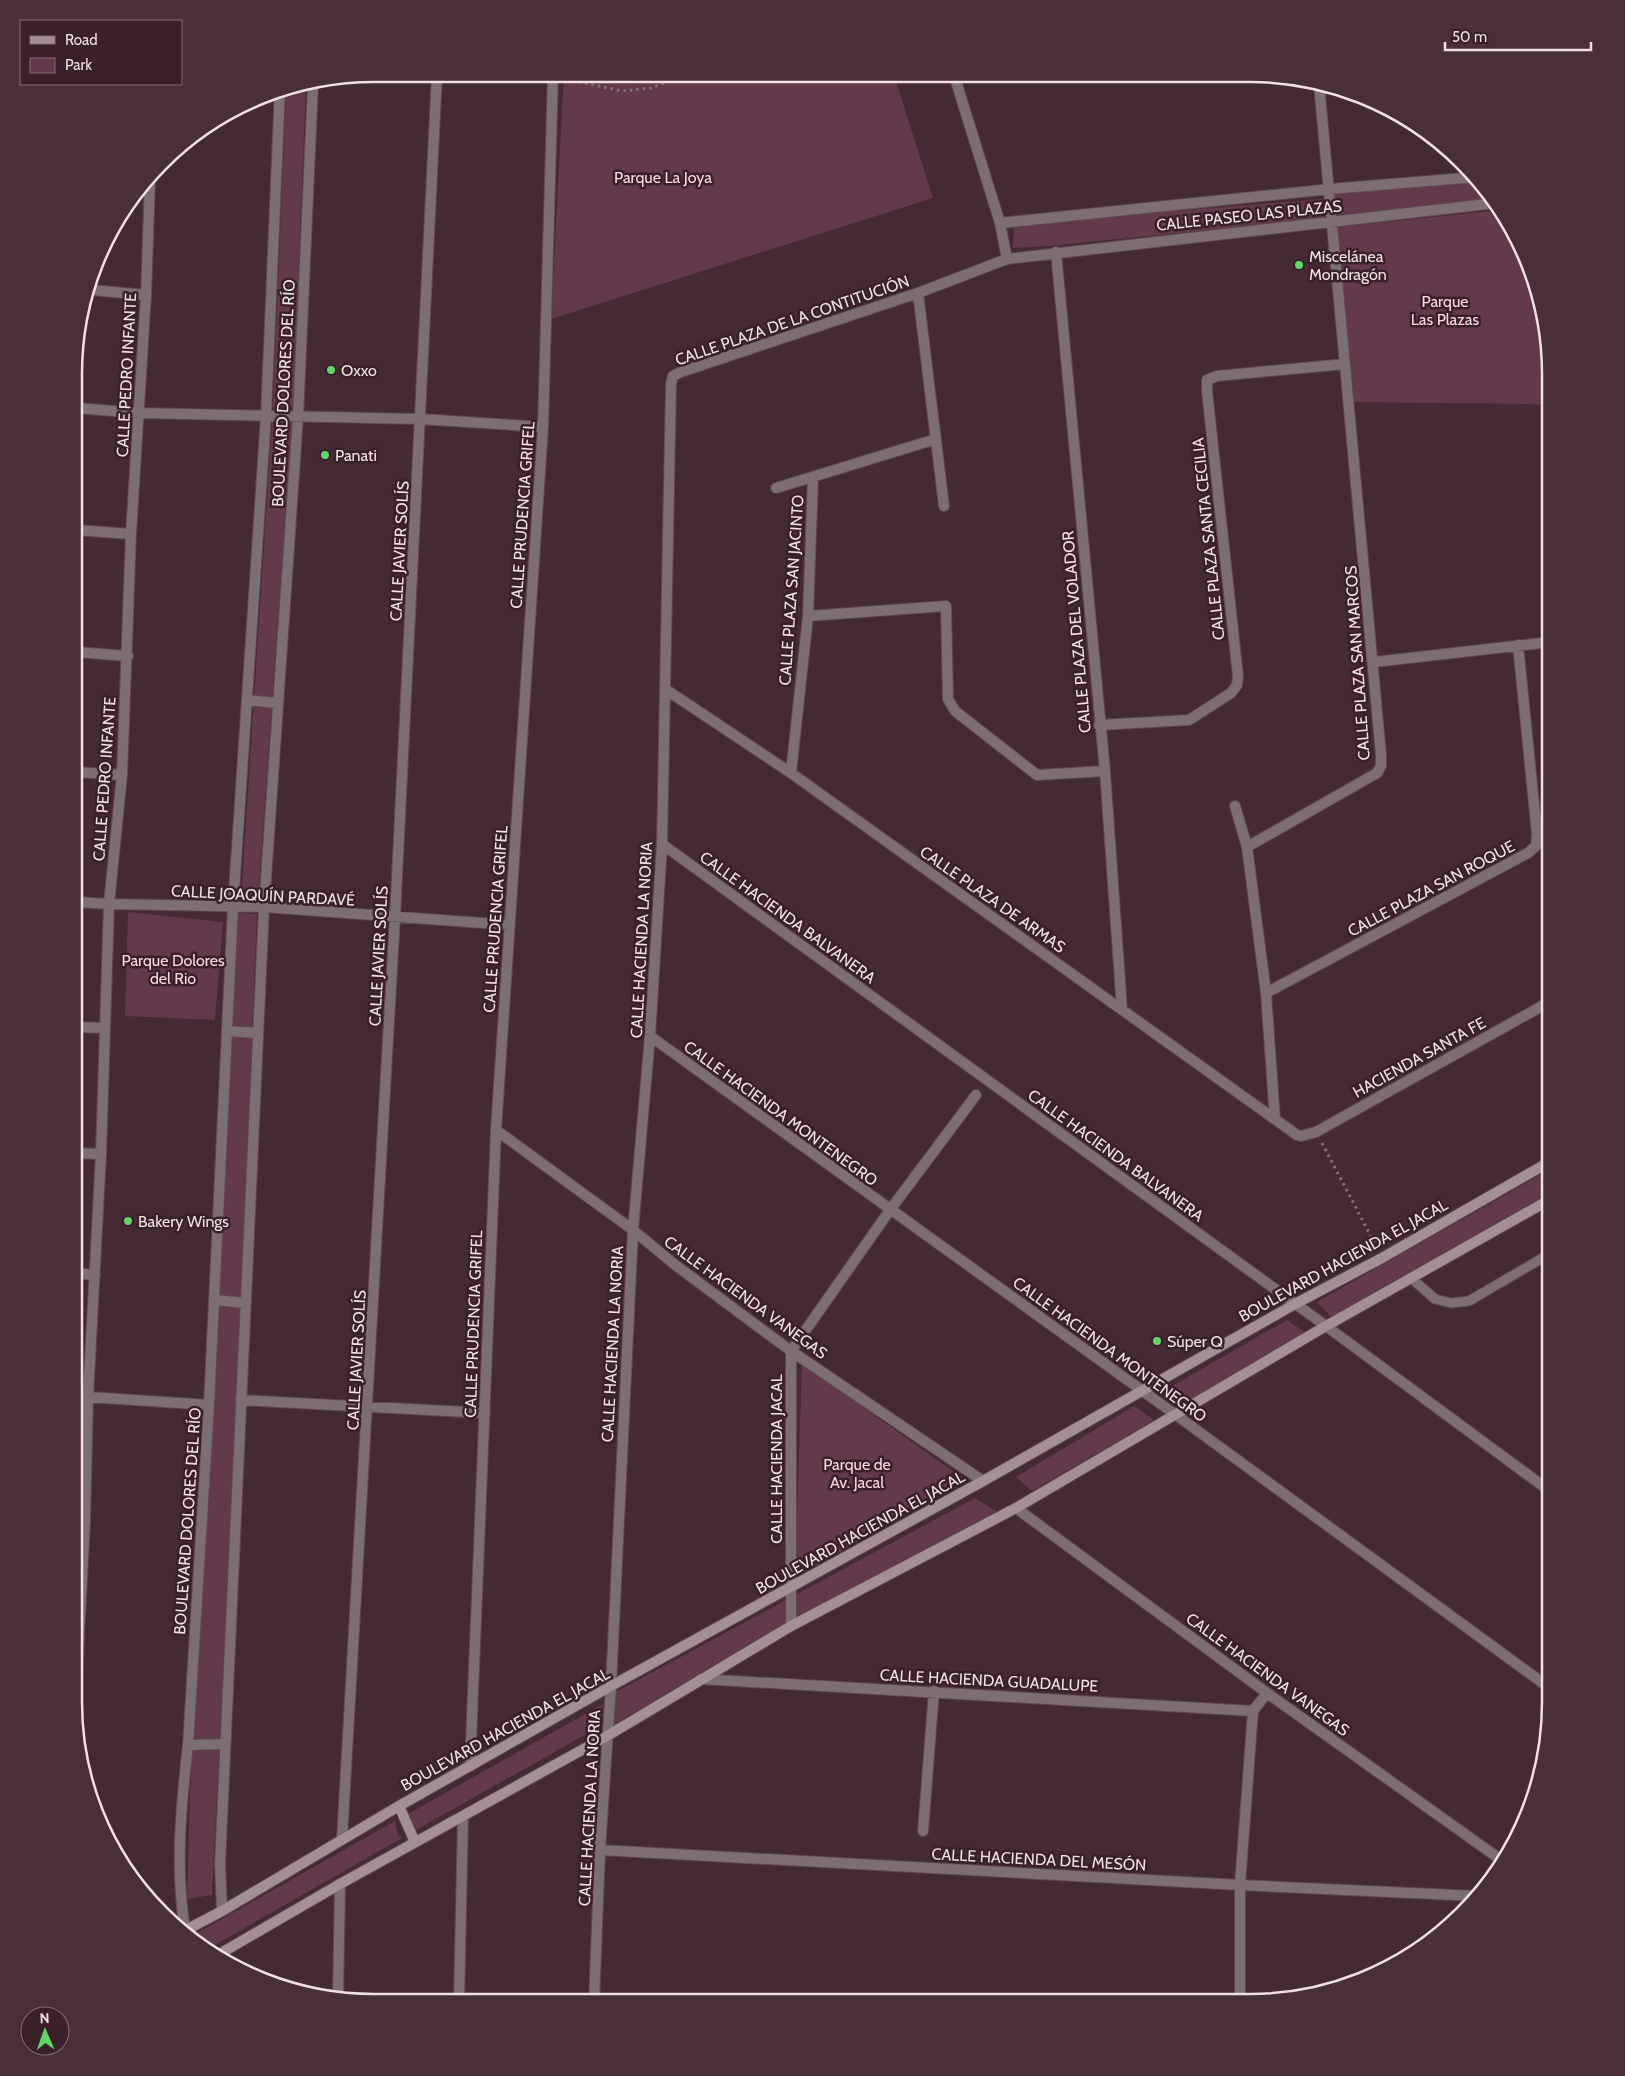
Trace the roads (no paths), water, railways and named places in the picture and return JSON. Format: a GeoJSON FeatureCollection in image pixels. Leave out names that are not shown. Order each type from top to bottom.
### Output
{"type":"FeatureCollection","features":[{"type":"Feature","properties":{"kind":"main road","name":"BOULEVARD HACIENDA EL JACAL"},"geometry":{"type":"LineString","coordinates":[[190,1927],[222,1911],[399,1806],[611,1686],[983,1481],[1294,1304],[1382,1258],[1542,1166]]}},
{"type":"Feature","properties":{"kind":"main road"},"geometry":{"type":"LineString","coordinates":[[224,1951],[340,1884],[607,1736],[791,1626],[1016,1508],[1326,1326],[1542,1204]]}},
{"type":"Feature","properties":{"kind":"main road"},"geometry":{"type":"LineString","coordinates":[[399,1806],[415,1842]]}},
{"type":"Feature","properties":{"kind":"street","name":"CALLE JAVIER SOLÍS"},"geometry":{"type":"LineString","coordinates":[[342,1839],[396,917],[437,82]]}},
{"type":"Feature","properties":{"kind":"street","name":"CALLE PRUDENCIA GRIFEL"},"geometry":{"type":"LineString","coordinates":[[470,1766],[496,1130],[543,427],[553,82]]}},
{"type":"Feature","properties":{"kind":"street"},"geometry":{"type":"LineString","coordinates":[[956,82],[1000,222],[1007,259]]}},
{"type":"Feature","properties":{"kind":"street","name":"BOULEVARD DOLORES DEL RÍO"},"geometry":{"type":"LineString","coordinates":[[222,1911],[220,1864],[264,907],[298,416],[313,89]]}},
{"type":"Feature","properties":{"kind":"street","name":"CALLE PLAZA SAN MARCOS"},"geometry":{"type":"LineString","coordinates":[[1247,847],[1377,773],[1381,766],[1374,662],[1320,91]]}},
{"type":"Feature","properties":{"kind":"street","name":"BOULEVARD DOLORES DEL RÍO"},"geometry":{"type":"LineString","coordinates":[[184,1923],[181,1901],[180,1837],[182,1796],[188,1745],[209,1405],[233,906],[266,416],[280,99]]}},
{"type":"Feature","properties":{"kind":"street","name":"CALLE PASEO LAS PLAZAS"},"geometry":{"type":"LineString","coordinates":[[1000,222],[1464,176]]}},
{"type":"Feature","properties":{"kind":"street","name":"CALLE PEDRO INFANTE"},"geometry":{"type":"LineString","coordinates":[[82,1490],[101,1154],[109,904],[122,775],[128,656],[131,534],[146,295],[150,189]]}},
{"type":"Feature","properties":{"kind":"street","name":"CALLE PASEO LAS PLAZAS"},"geometry":{"type":"LineString","coordinates":[[1007,259],[1487,204]]}},
{"type":"Feature","properties":{"kind":"street","name":"CALLE PLAZA DEL VOLADOR"},"geometry":{"type":"LineString","coordinates":[[1056,252],[1099,725],[1105,770],[1122,1009]]}},
{"type":"Feature","properties":{"kind":"street","name":"CALLE PLAZA DE LA CONTITUCIÓN"},"geometry":{"type":"LineString","coordinates":[[665,689],[671,384],[673,376],[918,293],[1007,259]]}},
{"type":"Feature","properties":{"kind":"street"},"geometry":{"type":"LineString","coordinates":[[95,290],[146,295]]}},
{"type":"Feature","properties":{"kind":"street"},"geometry":{"type":"LineString","coordinates":[[918,293],[944,506]]}},
{"type":"Feature","properties":{"kind":"street","name":"CALLE PLAZA SANTA CECILIA"},"geometry":{"type":"LineString","coordinates":[[1099,725],[1189,720],[1231,693],[1237,685],[1238,676],[1207,380],[1217,376],[1346,364]]}},
{"type":"Feature","properties":{"kind":"street"},"geometry":{"type":"LineString","coordinates":[[82,408],[139,413],[420,419],[543,427]]}},
{"type":"Feature","properties":{"kind":"street","name":"CALLE PLAZA SAN JACINTO"},"geometry":{"type":"LineString","coordinates":[[791,773],[808,616],[813,477],[936,439]]}},
{"type":"Feature","properties":{"kind":"street"},"geometry":{"type":"LineString","coordinates":[[776,488],[813,477]]}},
{"type":"Feature","properties":{"kind":"street"},"geometry":{"type":"LineString","coordinates":[[82,530],[131,534]]}},
{"type":"Feature","properties":{"kind":"street"},"geometry":{"type":"LineString","coordinates":[[808,616],[946,606],[948,699],[955,711],[1037,776],[1105,770]]}},
{"type":"Feature","properties":{"kind":"street"},"geometry":{"type":"LineString","coordinates":[[1374,662],[1542,643]]}},
{"type":"Feature","properties":{"kind":"street","name":"CALLE PLAZA SAN ROQUE"},"geometry":{"type":"LineString","coordinates":[[1266,992],[1528,853],[1536,846],[1537,834],[1518,645]]}},
{"type":"Feature","properties":{"kind":"street"},"geometry":{"type":"LineString","coordinates":[[82,652],[128,656]]}},
{"type":"Feature","properties":{"kind":"street","name":"CALLE PLAZA DE ARMAS"},"geometry":{"type":"LineString","coordinates":[[665,689],[791,773],[1294,1134],[1301,1136]]}},
{"type":"Feature","properties":{"kind":"street","name":"CALLE HACIENDA LA NORIA"},"geometry":{"type":"LineString","coordinates":[[594,1993],[600,1850],[611,1686],[633,1230],[650,1036],[662,844],[665,689]]}},
{"type":"Feature","properties":{"kind":"street"},"geometry":{"type":"LineString","coordinates":[[247,700],[278,703]]}},
{"type":"Feature","properties":{"kind":"street"},"geometry":{"type":"LineString","coordinates":[[82,772],[122,775]]}},
{"type":"Feature","properties":{"kind":"street"},"geometry":{"type":"LineString","coordinates":[[1235,806],[1247,847],[1266,992],[1275,1119]]}},
{"type":"Feature","properties":{"kind":"street","name":"CALLE HACIENDA BALVANERA"},"geometry":{"type":"LineString","coordinates":[[662,844],[1326,1326],[1542,1485]]}},
{"type":"Feature","properties":{"kind":"street","name":"CALLE JOAQUÍN PARDAVÉ"},"geometry":{"type":"LineString","coordinates":[[82,902],[264,907],[510,925]]}},
{"type":"Feature","properties":{"kind":"street","name":"HACIENDA SANTA FE"},"geometry":{"type":"LineString","coordinates":[[1301,1136],[1316,1132],[1542,1006]]}},
{"type":"Feature","properties":{"kind":"street"},"geometry":{"type":"LineString","coordinates":[[82,1026],[104,1028]]}},
{"type":"Feature","properties":{"kind":"street"},"geometry":{"type":"LineString","coordinates":[[227,1031],[258,1033]]}},
{"type":"Feature","properties":{"kind":"street","name":"CALLE HACIENDA MONTENEGRO"},"geometry":{"type":"LineString","coordinates":[[650,1036],[1142,1390],[1542,1682]]}},
{"type":"Feature","properties":{"kind":"street"},"geometry":{"type":"LineString","coordinates":[[791,1351],[890,1210],[976,1096]]}},
{"type":"Feature","properties":{"kind":"street","name":"CALLE HACIENDA VANEGAS"},"geometry":{"type":"LineString","coordinates":[[496,1130],[633,1230],[674,1264],[791,1351],[983,1481]]}},
{"type":"Feature","properties":{"kind":"street"},"geometry":{"type":"LineString","coordinates":[[82,1153],[101,1154]]}},
{"type":"Feature","properties":{"kind":"street"},"geometry":{"type":"LineString","coordinates":[[82,1274],[95,1275]]}},
{"type":"Feature","properties":{"kind":"street"},"geometry":{"type":"LineString","coordinates":[[214,1300],[246,1303]]}},
{"type":"Feature","properties":{"kind":"street","name":"CALLE HACIENDA JACAL"},"geometry":{"type":"LineString","coordinates":[[791,1351],[791,1626]]}},
{"type":"Feature","properties":{"kind":"street"},"geometry":{"type":"LineString","coordinates":[[82,1397],[209,1405]]}},
{"type":"Feature","properties":{"kind":"street"},"geometry":{"type":"LineString","coordinates":[[241,1400],[485,1413]]}},
{"type":"Feature","properties":{"kind":"street","name":"CALLE HACIENDA VANEGAS"},"geometry":{"type":"LineString","coordinates":[[1016,1508],[1267,1693],[1497,1857]]}},
{"type":"Feature","properties":{"kind":"street","name":"CALLE HACIENDA GUADALUPE"},"geometry":{"type":"LineString","coordinates":[[701,1679],[1253,1710]]}},
{"type":"Feature","properties":{"kind":"street"},"geometry":{"type":"LineString","coordinates":[[923,1831],[934,1691]]}},
{"type":"Feature","properties":{"kind":"street"},"geometry":{"type":"LineString","coordinates":[[1240,1993],[1240,1885],[1253,1710],[1267,1693]]}},
{"type":"Feature","properties":{"kind":"street"},"geometry":{"type":"LineString","coordinates":[[188,1745],[226,1744]]}},
{"type":"Feature","properties":{"kind":"street"},"geometry":{"type":"LineString","coordinates":[[459,1993],[463,1816]]}},
{"type":"Feature","properties":{"kind":"street","name":"CALLE HACIENDA DEL MESÓN"},"geometry":{"type":"LineString","coordinates":[[600,1850],[1469,1896]]}},
{"type":"Feature","properties":{"kind":"street"},"geometry":{"type":"LineString","coordinates":[[338,1991],[340,1884]]}},
{"type":"Feature","properties":{"kind":"lane"},"geometry":{"type":"LineString","coordinates":[[1411,1278],[1435,1299],[1451,1303],[1469,1301],[1542,1258]]}},
{"type":"Feature","properties":{"kind":"place","name":"Miscelánea Mondragón"},"geometry":{"type":"Point","coordinates":[1299,265]}},
{"type":"Feature","properties":{"kind":"place","name":"Oxxo"},"geometry":{"type":"Point","coordinates":[331,370]}},
{"type":"Feature","properties":{"kind":"place","name":"Panati"},"geometry":{"type":"Point","coordinates":[325,455]}},
{"type":"Feature","properties":{"kind":"place","name":"Bakery Wings"},"geometry":{"type":"Point","coordinates":[128,1221]}},
{"type":"Feature","properties":{"kind":"place","name":"Súper Q"},"geometry":{"type":"Point","coordinates":[1157,1341]}},
{"type":"Feature","properties":{"kind":"park label","name":"Parque La Joya"},"geometry":{"type":"Point","coordinates":[663,177]}},
{"type":"Feature","properties":{"kind":"park label","name":"Parque Las Plazas"},"geometry":{"type":"Point","coordinates":[1445,310]}},
{"type":"Feature","properties":{"kind":"park label","name":"Parque Dolores del Rio"},"geometry":{"type":"Point","coordinates":[173,969]}},
{"type":"Feature","properties":{"kind":"park label","name":"Parque de Av. Jacal"},"geometry":{"type":"Point","coordinates":[857,1473]}}]}
